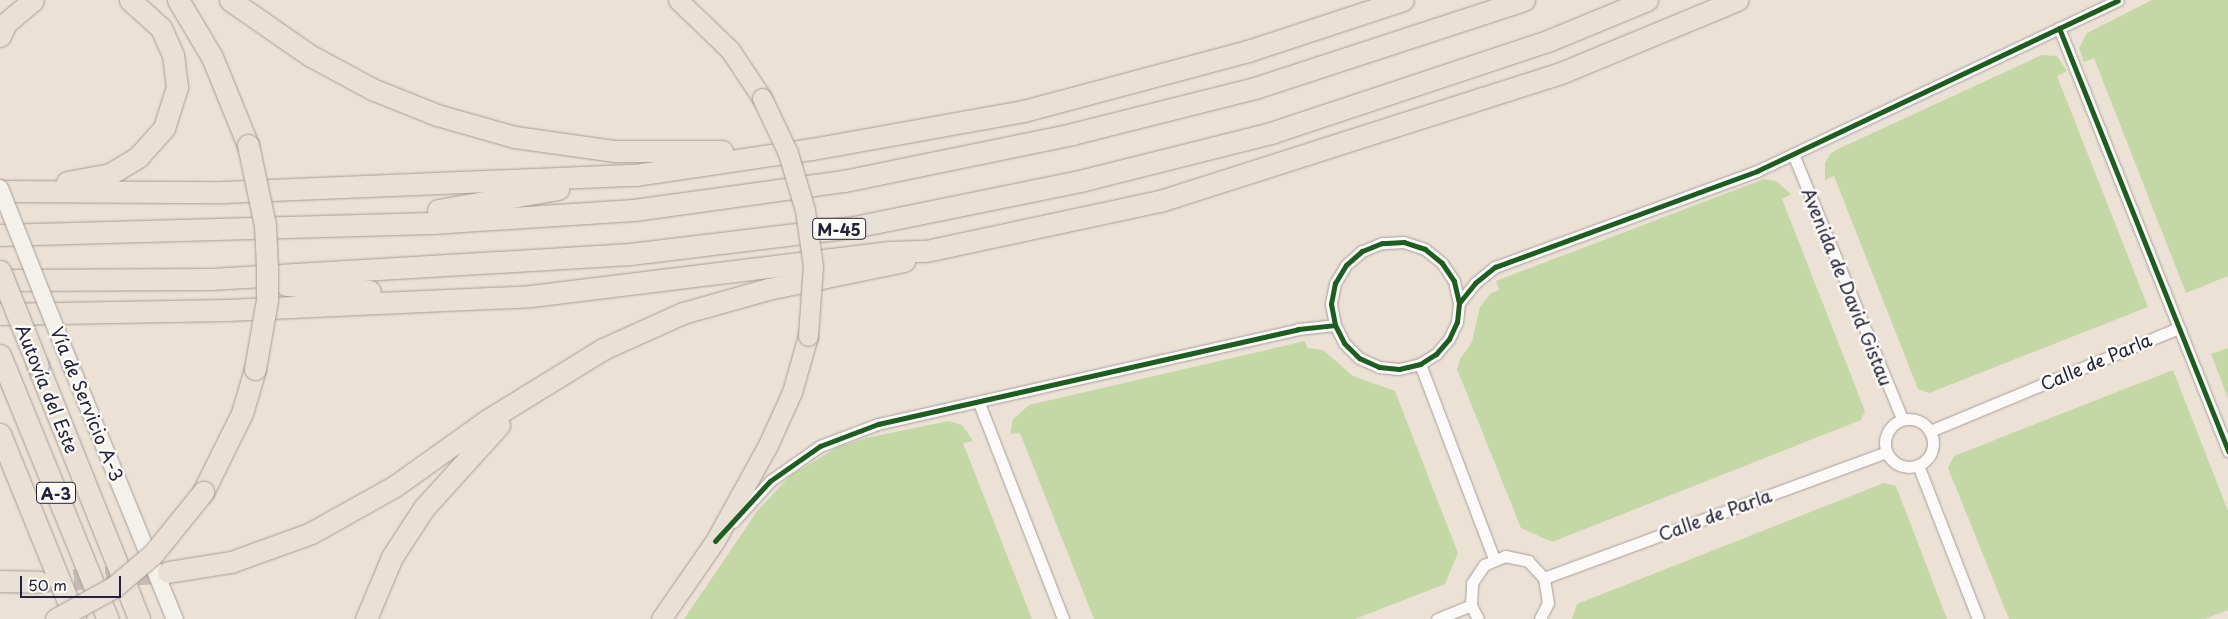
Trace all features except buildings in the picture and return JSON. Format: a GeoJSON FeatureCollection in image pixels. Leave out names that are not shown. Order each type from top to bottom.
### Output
{"type":"FeatureCollection","features":[{"type":"Feature","properties":{"kind":"highway"},"geometry":{"type":"LineString","coordinates":[[0,36],[6,23],[33,0]]}},
{"type":"Feature","properties":{"kind":"highway"},"geometry":{"type":"LineString","coordinates":[[0,190],[110,174],[138,157],[164,128],[177,88],[173,56],[161,28],[130,0]]}},
{"type":"Feature","properties":{"kind":"highway"},"geometry":{"type":"LineString","coordinates":[[56,619],[114,587],[153,554],[203,492],[242,413],[255,369],[267,300],[265,225],[248,145],[212,57],[178,0]]}},
{"type":"Feature","properties":{"kind":"highway"},"geometry":{"type":"LineString","coordinates":[[230,0],[311,56],[372,89],[437,115],[515,137],[616,151],[812,149]]}},
{"type":"Feature","properties":{"kind":"highway"},"geometry":{"type":"LineString","coordinates":[[217,232],[459,208],[635,175],[812,149],[1024,111],[1248,51],[1403,0]]}},
{"type":"Feature","properties":{"kind":"highway"},"geometry":{"type":"LineString","coordinates":[[0,235],[217,232],[432,224],[634,210],[844,181],[1072,134],[1255,88],[1524,0]]}},
{"type":"Feature","properties":{"kind":"highway","name":"M-45"},"geometry":{"type":"LineString","coordinates":[[0,280],[211,279],[630,254],[854,227],[1084,180],[1271,133],[1550,40],[1647,0]]}},
{"type":"Feature","properties":{"kind":"highway"},"geometry":{"type":"LineString","coordinates":[[0,314],[226,310],[531,296],[889,252],[926,251],[1160,201],[1561,73],[1738,0]]}},
{"type":"Feature","properties":{"kind":"highway"},"geometry":{"type":"LineString","coordinates":[[0,190],[223,192],[635,175]]}},
{"type":"Feature","properties":{"kind":"highway"},"geometry":{"type":"LineString","coordinates":[[168,572],[232,562],[311,533],[395,486],[486,421],[603,349],[683,313],[768,289],[896,265],[926,251]]}},
{"type":"Feature","properties":{"kind":"highway","name":"Autovía del Este"},"geometry":{"type":"LineString","coordinates":[[0,271],[139,619]]}},
{"type":"Feature","properties":{"kind":"highway"},"geometry":{"type":"LineString","coordinates":[[211,279],[352,291],[531,296]]}},
{"type":"Feature","properties":{"kind":"highway","name":"Autovía del Este"},"geometry":{"type":"LineString","coordinates":[[2,361],[108,619]]}},
{"type":"Feature","properties":{"kind":"highway"},"geometry":{"type":"LineString","coordinates":[[366,619],[392,557],[424,508],[486,436],[534,393]]}},
{"type":"Feature","properties":{"kind":"highway"},"geometry":{"type":"LineString","coordinates":[[0,434],[75,619]]}},
{"type":"Feature","properties":{"kind":"highway"},"geometry":{"type":"LineString","coordinates":[[0,581],[39,582]]}},
{"type":"Feature","properties":{"kind":"main road"},"geometry":{"type":"LineString","coordinates":[[661,619],[715,541],[768,445],[792,392],[808,336],[812,266],[806,210],[788,153],[762,98],[730,50],[678,0]]}},
{"type":"Feature","properties":{"kind":"main road","name":"Vía de Servicio A-3"},"geometry":{"type":"LineString","coordinates":[[0,190],[175,619]]}},
{"type":"Feature","properties":{"kind":"street"},"geometry":{"type":"LineString","coordinates":[[1459,303],[1475,283],[1495,267],[1757,171],[2118,0]]}},
{"type":"Feature","properties":{"kind":"street"},"geometry":{"type":"LineString","coordinates":[[2059,28],[2228,450]]}},
{"type":"Feature","properties":{"kind":"street","name":"Avenida de David Gistau"},"geometry":{"type":"LineString","coordinates":[[1793,154],[1902,419]]}},
{"type":"Feature","properties":{"kind":"street"},"geometry":{"type":"LineString","coordinates":[[1404,242],[1425,249],[1442,263],[1454,281],[1459,303],[1457,322],[1449,339],[1436,354],[1420,364],[1399,369],[1372,364],[1359,358],[1344,343],[1334,325],[1331,304],[1334,290],[1346,264],[1362,251],[1382,243],[1404,242]]}},
{"type":"Feature","properties":{"kind":"street"},"geometry":{"type":"LineString","coordinates":[[715,541],[770,481],[820,446],[878,424],[979,403],[1298,329],[1334,325]]}},
{"type":"Feature","properties":{"kind":"street","name":"Calle de Parla"},"geometry":{"type":"LineString","coordinates":[[1930,431],[2179,328]]}},
{"type":"Feature","properties":{"kind":"street"},"geometry":{"type":"LineString","coordinates":[[1420,364],[1494,559]]}},
{"type":"Feature","properties":{"kind":"street"},"geometry":{"type":"LineString","coordinates":[[979,403],[1063,619]]}},
{"type":"Feature","properties":{"kind":"street"},"geometry":{"type":"LineString","coordinates":[[1902,419],[1915,419],[1930,431],[1933,447],[1930,455],[1918,465],[1899,465],[1886,452],[1887,432],[1902,419]]}},
{"type":"Feature","properties":{"kind":"street","name":"Calle de Parla"},"geometry":{"type":"LineString","coordinates":[[1544,578],[1886,452]]}},
{"type":"Feature","properties":{"kind":"street"},"geometry":{"type":"LineString","coordinates":[[1918,465],[1978,619]]}},
{"type":"Feature","properties":{"kind":"street"},"geometry":{"type":"LineString","coordinates":[[1478,619],[1471,605],[1470,594],[1474,578],[1494,559],[1505,556],[1522,559],[1537,568],[1544,578],[1548,603],[1540,619]]}},
{"type":"Feature","properties":{"kind":"street"},"geometry":{"type":"LineString","coordinates":[[1437,619],[1471,605]]}},
{"type":"Feature","properties":{"kind":"green space"},"geometry":{"type":"Polygon","coordinates":[[[2152,0],[2228,0],[2228,276],[2186,293],[2094,58],[2084,62],[2079,48],[2087,33],[2152,0]]]}},
{"type":"Feature","properties":{"kind":"green space"},"geometry":{"type":"Polygon","coordinates":[[[2042,55],[2057,56],[2067,71],[2057,76],[2148,307],[1929,393],[1918,389],[1834,176],[1825,180],[1825,163],[1830,154],[1838,149],[2042,55]]]}},
{"type":"Feature","properties":{"kind":"green space"},"geometry":{"type":"Polygon","coordinates":[[[1764,179],[1776,181],[1791,194],[1782,199],[1865,411],[1861,420],[1552,542],[1521,528],[1457,369],[1460,359],[1472,342],[1480,307],[1491,293],[1499,290],[1496,281],[1764,179]]]}},
{"type":"Feature","properties":{"kind":"green space"},"geometry":{"type":"Polygon","coordinates":[[[1305,341],[1307,348],[1323,350],[1353,376],[1395,391],[1458,553],[1445,584],[1355,619],[1094,619],[1020,433],[1010,434],[1013,419],[1029,405],[1305,341]]]}},
{"type":"Feature","properties":{"kind":"green space"},"geometry":{"type":"Polygon","coordinates":[[[2228,348],[2228,398],[2211,354],[2228,348]]]}},
{"type":"Feature","properties":{"kind":"green space"},"geometry":{"type":"Polygon","coordinates":[[[2173,370],[2228,511],[2228,610],[2205,619],[2009,619],[1948,468],[1954,456],[2173,370]]]}},
{"type":"Feature","properties":{"kind":"green space"},"geometry":{"type":"Polygon","coordinates":[[[949,421],[962,425],[973,441],[963,443],[1032,619],[684,619],[758,510],[791,475],[838,447],[866,438],[949,421]]]}},
{"type":"Feature","properties":{"kind":"green space"},"geometry":{"type":"Polygon","coordinates":[[[1884,483],[1896,486],[1947,619],[1572,619],[1577,604],[1884,483]]]}},
{"type":"Feature","properties":{"kind":"tunnel"},"geometry":{"type":"LineString","coordinates":[[42,582],[168,572]]}},
{"type":"Feature","properties":{"kind":"cycle path"},"geometry":{"type":"LineString","coordinates":[[1459,303],[1454,281],[1442,263],[1425,249],[1404,242],[1382,243],[1362,251],[1346,265],[1335,283],[1331,304],[1335,325],[1344,343],[1359,358],[1379,367],[1399,369],[1420,364],[1436,354],[1449,339],[1457,322],[1459,303],[1475,283],[1495,267],[1757,171],[2118,0]]}},
{"type":"Feature","properties":{"kind":"cycle path"},"geometry":{"type":"LineString","coordinates":[[2059,28],[2228,451]]}},
{"type":"Feature","properties":{"kind":"cycle path"},"geometry":{"type":"LineString","coordinates":[[715,541],[770,481],[820,446],[878,424],[1298,329],[1335,325]]}}]}
